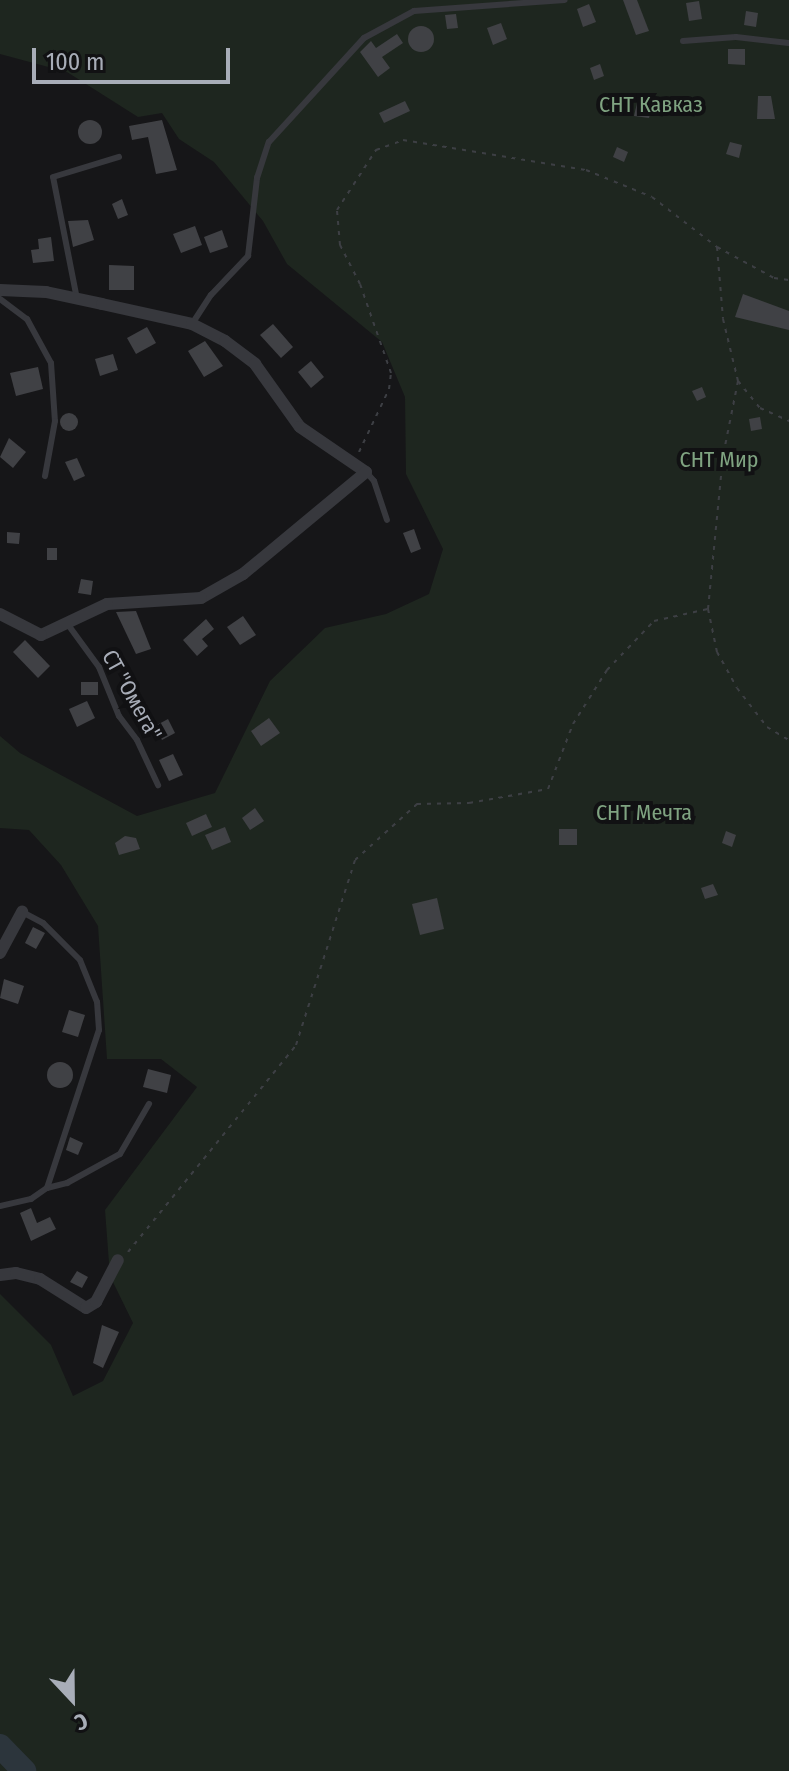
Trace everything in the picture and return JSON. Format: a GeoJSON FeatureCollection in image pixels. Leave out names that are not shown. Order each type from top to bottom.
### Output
{"type":"FeatureCollection","features":[{"type":"Feature","properties":{"kind":"street"},"geometry":{"type":"LineString","coordinates":[[0,290],[77,299],[192,324],[225,341],[255,364],[300,427],[366,472],[225,587],[201,598],[107,604],[69,626],[41,635],[0,614]]}},
{"type":"Feature","properties":{"kind":"street"},"geometry":{"type":"LineString","coordinates":[[0,953],[22,912]]}},
{"type":"Feature","properties":{"kind":"street"},"geometry":{"type":"LineString","coordinates":[[0,1275],[16,1273],[40,1279],[86,1308],[96,1302],[118,1260]]}},
{"type":"Feature","properties":{"kind":"lane"},"geometry":{"type":"LineString","coordinates":[[192,324],[211,295],[248,256],[257,178],[269,142],[364,38],[414,11],[565,0]]}},
{"type":"Feature","properties":{"kind":"lane"},"geometry":{"type":"LineString","coordinates":[[683,41],[736,37],[789,43]]}},
{"type":"Feature","properties":{"kind":"lane"},"geometry":{"type":"LineString","coordinates":[[77,299],[53,177],[119,157]]}},
{"type":"Feature","properties":{"kind":"lane"},"geometry":{"type":"LineString","coordinates":[[0,299],[27,319],[51,363],[55,421],[45,476]]}},
{"type":"Feature","properties":{"kind":"lane"},"geometry":{"type":"LineString","coordinates":[[366,472],[374,481],[387,520]]}},
{"type":"Feature","properties":{"kind":"lane","name":"СТ \"Омега\""},"geometry":{"type":"LineString","coordinates":[[69,626],[99,667],[119,716],[137,740],[158,785]]}},
{"type":"Feature","properties":{"kind":"lane"},"geometry":{"type":"LineString","coordinates":[[22,912],[43,923],[80,960],[97,1002],[99,1030],[47,1188]]}},
{"type":"Feature","properties":{"kind":"lane"},"geometry":{"type":"LineString","coordinates":[[0,1206],[31,1199],[47,1188],[67,1183],[120,1154],[149,1104]]}},
{"type":"Feature","properties":{"kind":"path"},"geometry":{"type":"LineString","coordinates":[[353,463],[389,389],[391,373],[360,284],[340,245],[337,210],[376,150],[403,140],[586,170],[652,197],[717,247],[774,278],[789,280]]}},
{"type":"Feature","properties":{"kind":"path"},"geometry":{"type":"LineString","coordinates":[[717,247],[723,319],[738,381],[721,470],[708,609],[717,652],[737,688],[767,727],[789,740]]}},
{"type":"Feature","properties":{"kind":"path"},"geometry":{"type":"LineString","coordinates":[[738,381],[760,408],[789,421]]}},
{"type":"Feature","properties":{"kind":"path"},"geometry":{"type":"LineString","coordinates":[[118,1260],[296,1045],[355,860],[417,804],[469,803],[548,789],[573,724],[607,670],[654,621],[708,609]]}},
{"type":"Feature","properties":{"kind":"green space"},"geometry":{"type":"Polygon","coordinates":[[[0,0],[789,0],[789,1771],[0,1771],[0,1294],[51,1345],[73,1396],[103,1381],[133,1323],[110,1276],[105,1210],[197,1087],[161,1059],[107,1059],[98,926],[61,865],[29,830],[0,828],[0,736],[20,753],[137,816],[215,793],[270,681],[325,628],[386,614],[429,594],[443,549],[406,474],[405,397],[382,342],[287,264],[263,221],[214,162],[179,139],[162,113],[138,117],[67,72],[0,54],[0,0]]]}},
{"type":"Feature","properties":{"kind":"building"},"geometry":{"type":"Polygon","coordinates":[[[623,0],[637,0],[649,31],[636,35],[623,0]]]}},
{"type":"Feature","properties":{"kind":"building"},"geometry":{"type":"Polygon","coordinates":[[[699,1],[702,19],[689,21],[686,3],[699,1]]]}},
{"type":"Feature","properties":{"kind":"building"},"geometry":{"type":"Polygon","coordinates":[[[589,4],[596,22],[583,27],[577,9],[589,4]]]}},
{"type":"Feature","properties":{"kind":"building"},"geometry":{"type":"Polygon","coordinates":[[[746,11],[758,13],[756,27],[744,25],[746,11]]]}},
{"type":"Feature","properties":{"kind":"building"},"geometry":{"type":"Polygon","coordinates":[[[456,14],[458,28],[447,29],[445,15],[456,14]]]}},
{"type":"Feature","properties":{"kind":"building"},"geometry":{"type":"Polygon","coordinates":[[[501,23],[507,39],[493,45],[487,28],[501,23]]]}},
{"type":"Feature","properties":{"kind":"building"},"geometry":{"type":"Polygon","coordinates":[[[421,26],[430,30],[434,39],[430,48],[421,52],[412,48],[408,39],[412,30],[421,26]]]}},
{"type":"Feature","properties":{"kind":"building"},"geometry":{"type":"Polygon","coordinates":[[[397,34],[403,43],[382,57],[390,68],[378,77],[360,52],[371,41],[376,48],[397,34]]]}},
{"type":"Feature","properties":{"kind":"building"},"geometry":{"type":"Polygon","coordinates":[[[728,49],[745,49],[745,65],[728,64],[728,49]]]}},
{"type":"Feature","properties":{"kind":"building"},"geometry":{"type":"Polygon","coordinates":[[[600,64],[604,76],[594,80],[590,68],[600,64]]]}},
{"type":"Feature","properties":{"kind":"building"},"geometry":{"type":"Polygon","coordinates":[[[758,96],[771,96],[775,119],[757,119],[758,96]]]}},
{"type":"Feature","properties":{"kind":"building"},"geometry":{"type":"Polygon","coordinates":[[[405,101],[410,111],[384,123],[379,113],[405,101]]]}},
{"type":"Feature","properties":{"kind":"building"},"geometry":{"type":"Polygon","coordinates":[[[637,103],[652,106],[649,118],[634,116],[637,103]]]}},
{"type":"Feature","properties":{"kind":"building"},"geometry":{"type":"Polygon","coordinates":[[[90,120],[101,127],[102,132],[95,143],[90,144],[79,137],[78,132],[85,121],[90,120]]]}},
{"type":"Feature","properties":{"kind":"building"},"geometry":{"type":"Polygon","coordinates":[[[162,120],[177,170],[156,174],[148,137],[132,140],[129,126],[162,120]]]}},
{"type":"Feature","properties":{"kind":"building"},"geometry":{"type":"Polygon","coordinates":[[[730,142],[742,145],[739,158],[726,154],[730,142]]]}},
{"type":"Feature","properties":{"kind":"building"},"geometry":{"type":"Polygon","coordinates":[[[617,147],[628,152],[624,162],[613,157],[617,147]]]}},
{"type":"Feature","properties":{"kind":"building"},"geometry":{"type":"Polygon","coordinates":[[[122,199],[128,215],[118,219],[112,204],[122,199]]]}},
{"type":"Feature","properties":{"kind":"building"},"geometry":{"type":"Polygon","coordinates":[[[88,220],[94,240],[73,247],[68,221],[88,220]]]}},
{"type":"Feature","properties":{"kind":"building"},"geometry":{"type":"Polygon","coordinates":[[[195,226],[202,245],[181,253],[173,234],[195,226]]]}},
{"type":"Feature","properties":{"kind":"building"},"geometry":{"type":"Polygon","coordinates":[[[222,230],[228,247],[210,253],[204,237],[222,230]]]}},
{"type":"Feature","properties":{"kind":"building"},"geometry":{"type":"Polygon","coordinates":[[[51,237],[54,261],[33,263],[31,250],[39,249],[38,239],[51,237]]]}},
{"type":"Feature","properties":{"kind":"building"},"geometry":{"type":"Polygon","coordinates":[[[109,265],[134,266],[134,290],[109,290],[109,265]]]}},
{"type":"Feature","properties":{"kind":"building"},"geometry":{"type":"Polygon","coordinates":[[[743,294],[789,311],[789,330],[735,317],[743,294]]]}},
{"type":"Feature","properties":{"kind":"building"},"geometry":{"type":"Polygon","coordinates":[[[273,324],[293,347],[281,358],[260,335],[273,324]]]}},
{"type":"Feature","properties":{"kind":"building"},"geometry":{"type":"Polygon","coordinates":[[[147,327],[156,343],[136,354],[127,338],[147,327]]]}},
{"type":"Feature","properties":{"kind":"building"},"geometry":{"type":"Polygon","coordinates":[[[205,341],[223,366],[204,377],[188,351],[205,341]]]}},
{"type":"Feature","properties":{"kind":"building"},"geometry":{"type":"Polygon","coordinates":[[[113,354],[118,370],[100,376],[95,359],[113,354]]]}},
{"type":"Feature","properties":{"kind":"building"},"geometry":{"type":"Polygon","coordinates":[[[311,361],[324,377],[311,388],[298,372],[311,361]]]}},
{"type":"Feature","properties":{"kind":"building"},"geometry":{"type":"Polygon","coordinates":[[[38,367],[43,389],[16,396],[10,373],[38,367]]]}},
{"type":"Feature","properties":{"kind":"building"},"geometry":{"type":"Polygon","coordinates":[[[702,387],[706,397],[697,401],[692,391],[702,387]]]}},
{"type":"Feature","properties":{"kind":"building"},"geometry":{"type":"Polygon","coordinates":[[[69,413],[78,422],[69,431],[60,422],[69,413]]]}},
{"type":"Feature","properties":{"kind":"building"},"geometry":{"type":"Polygon","coordinates":[[[760,417],[762,429],[751,431],[749,419],[760,417]]]}},
{"type":"Feature","properties":{"kind":"building"},"geometry":{"type":"Polygon","coordinates":[[[9,438],[26,452],[13,468],[0,457],[9,438]]]}},
{"type":"Feature","properties":{"kind":"building"},"geometry":{"type":"Polygon","coordinates":[[[77,458],[85,476],[74,481],[65,462],[77,458]]]}},
{"type":"Feature","properties":{"kind":"building"},"geometry":{"type":"Polygon","coordinates":[[[414,529],[421,549],[411,553],[403,533],[414,529]]]}},
{"type":"Feature","properties":{"kind":"building"},"geometry":{"type":"Polygon","coordinates":[[[7,532],[20,533],[19,544],[7,543],[7,532]]]}},
{"type":"Feature","properties":{"kind":"building"},"geometry":{"type":"Polygon","coordinates":[[[47,548],[57,548],[57,560],[47,560],[47,548]]]}},
{"type":"Feature","properties":{"kind":"building"},"geometry":{"type":"Polygon","coordinates":[[[81,579],[93,581],[91,595],[78,593],[81,579]]]}},
{"type":"Feature","properties":{"kind":"building"},"geometry":{"type":"Polygon","coordinates":[[[136,611],[151,649],[136,654],[116,612],[136,611]]]}},
{"type":"Feature","properties":{"kind":"building"},"geometry":{"type":"Polygon","coordinates":[[[243,616],[256,635],[240,645],[227,627],[243,616]]]}},
{"type":"Feature","properties":{"kind":"building"},"geometry":{"type":"Polygon","coordinates":[[[206,619],[214,629],[202,639],[208,646],[197,656],[183,640],[206,619]]]}},
{"type":"Feature","properties":{"kind":"building"},"geometry":{"type":"Polygon","coordinates":[[[25,640],[50,666],[38,678],[13,652],[25,640]]]}},
{"type":"Feature","properties":{"kind":"building"},"geometry":{"type":"Polygon","coordinates":[[[81,682],[98,682],[98,695],[81,695],[81,682]]]}},
{"type":"Feature","properties":{"kind":"building"},"geometry":{"type":"Polygon","coordinates":[[[87,701],[95,718],[77,727],[69,709],[87,701]]]}},
{"type":"Feature","properties":{"kind":"building"},"geometry":{"type":"Polygon","coordinates":[[[269,718],[280,733],[261,746],[251,731],[269,718]]]}},
{"type":"Feature","properties":{"kind":"building"},"geometry":{"type":"Polygon","coordinates":[[[168,719],[175,733],[162,740],[155,726],[168,719]]]}},
{"type":"Feature","properties":{"kind":"building"},"geometry":{"type":"Polygon","coordinates":[[[173,754],[183,775],[169,781],[159,760],[173,754]]]}},
{"type":"Feature","properties":{"kind":"building"},"geometry":{"type":"Polygon","coordinates":[[[255,808],[264,821],[250,830],[242,818],[255,808]]]}},
{"type":"Feature","properties":{"kind":"building"},"geometry":{"type":"Polygon","coordinates":[[[206,814],[212,827],[192,836],[186,823],[206,814]]]}},
{"type":"Feature","properties":{"kind":"building"},"geometry":{"type":"Polygon","coordinates":[[[225,827],[231,842],[212,850],[205,835],[225,827]]]}},
{"type":"Feature","properties":{"kind":"building"},"geometry":{"type":"Polygon","coordinates":[[[559,829],[577,829],[577,845],[559,845],[559,829]]]}},
{"type":"Feature","properties":{"kind":"building"},"geometry":{"type":"Polygon","coordinates":[[[726,831],[736,835],[732,847],[722,843],[726,831]]]}},
{"type":"Feature","properties":{"kind":"building"},"geometry":{"type":"Polygon","coordinates":[[[125,836],[136,838],[140,849],[119,855],[115,843],[125,836]]]}},
{"type":"Feature","properties":{"kind":"building"},"geometry":{"type":"Polygon","coordinates":[[[713,884],[718,895],[705,899],[701,888],[713,884]]]}},
{"type":"Feature","properties":{"kind":"building"},"geometry":{"type":"Polygon","coordinates":[[[437,898],[444,929],[420,935],[412,904],[437,898]]]}},
{"type":"Feature","properties":{"kind":"building"},"geometry":{"type":"Polygon","coordinates":[[[33,927],[45,933],[36,949],[25,943],[33,927]]]}},
{"type":"Feature","properties":{"kind":"building"},"geometry":{"type":"Polygon","coordinates":[[[4,979],[24,986],[18,1004],[0,998],[4,979]]]}},
{"type":"Feature","properties":{"kind":"building"},"geometry":{"type":"Polygon","coordinates":[[[69,1010],[85,1015],[78,1037],[62,1032],[69,1010]]]}},
{"type":"Feature","properties":{"kind":"building"},"geometry":{"type":"Polygon","coordinates":[[[60,1062],[69,1066],[73,1075],[69,1084],[60,1088],[51,1084],[47,1075],[51,1066],[60,1062]]]}},
{"type":"Feature","properties":{"kind":"building"},"geometry":{"type":"Polygon","coordinates":[[[148,1069],[171,1075],[167,1093],[143,1087],[148,1069]]]}},
{"type":"Feature","properties":{"kind":"building"},"geometry":{"type":"Polygon","coordinates":[[[70,1137],[83,1143],[78,1155],[66,1150],[70,1137]]]}},
{"type":"Feature","properties":{"kind":"building"},"geometry":{"type":"Polygon","coordinates":[[[31,1208],[37,1223],[50,1217],[56,1229],[31,1241],[20,1213],[31,1208]]]}},
{"type":"Feature","properties":{"kind":"building"},"geometry":{"type":"Polygon","coordinates":[[[77,1271],[88,1277],[82,1288],[70,1282],[77,1271]]]}},
{"type":"Feature","properties":{"kind":"building"},"geometry":{"type":"Polygon","coordinates":[[[102,1325],[119,1332],[103,1368],[93,1363],[102,1325]]]}},
{"type":"Feature","properties":{"kind":"waterway"},"geometry":{"type":"LineString","coordinates":[[0,1746],[24,1771]]}},
{"type":"Feature","properties":{"kind":"park label","name":"СНТ Кавказ"},"geometry":{"type":"Point","coordinates":[651,105]}},
{"type":"Feature","properties":{"kind":"park label","name":"СНТ Мир"},"geometry":{"type":"Point","coordinates":[719,460]}},
{"type":"Feature","properties":{"kind":"park label","name":"СНТ Мечта"},"geometry":{"type":"Point","coordinates":[644,813]}}]}
